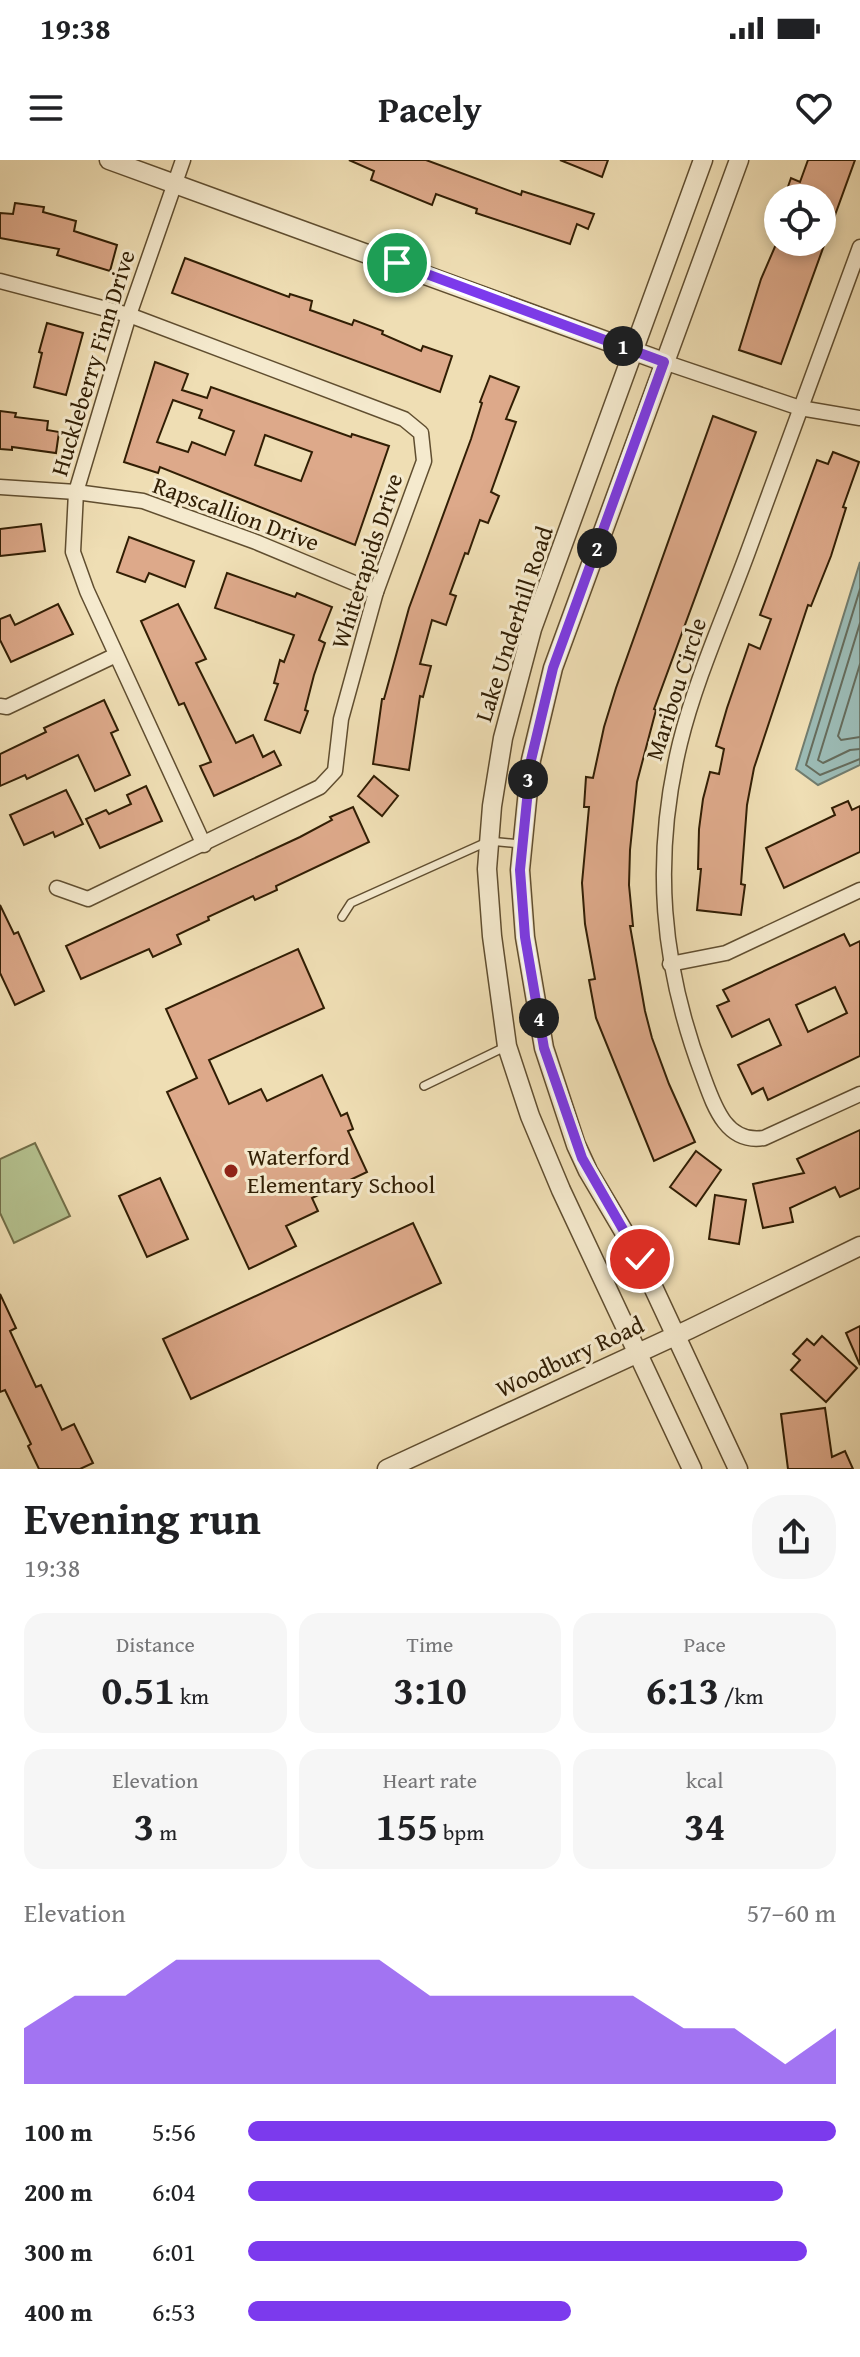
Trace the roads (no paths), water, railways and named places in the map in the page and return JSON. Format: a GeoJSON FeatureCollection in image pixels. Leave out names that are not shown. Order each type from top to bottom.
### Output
{"type":"FeatureCollection","features":[{"type":"Feature","properties":{"kind":"street"},"geometry":{"type":"LineString","coordinates":[[109,160],[664,362],[800,408],[860,418]]}},
{"type":"Feature","properties":{"kind":"street","name":"Huckleberry Finn Drive"},"geometry":{"type":"LineString","coordinates":[[183,160],[129,315],[76,492],[73,552],[87,591],[204,845]]}},
{"type":"Feature","properties":{"kind":"street","name":"Lake Underhill Road"},"geometry":{"type":"LineString","coordinates":[[692,1469],[561,1190],[530,1116],[507,1046],[492,936],[487,869],[503,738],[532,629],[703,160]]}},
{"type":"Feature","properties":{"kind":"street"},"geometry":{"type":"LineString","coordinates":[[738,1469],[633,1247],[582,1158],[544,1048],[525,937],[520,870],[531,760],[553,668],[739,160]]}},
{"type":"Feature","properties":{"kind":"street","name":"Maribou Circle"},"geometry":{"type":"LineString","coordinates":[[860,247],[681,742],[665,844],[664,902],[670,964],[684,1024],[720,1116],[734,1134],[753,1140],[764,1138],[860,1094]]}},
{"type":"Feature","properties":{"kind":"street","name":"Whiterapids Drive"},"geometry":{"type":"LineString","coordinates":[[0,281],[129,315],[404,419],[421,433],[424,461],[376,592],[341,719],[335,771],[320,787],[88,899],[57,888]]}},
{"type":"Feature","properties":{"kind":"street","name":"Rapscallion Drive"},"geometry":{"type":"LineString","coordinates":[[0,487],[76,492],[143,501],[256,542],[376,592]]}},
{"type":"Feature","properties":{"kind":"street"},"geometry":{"type":"LineString","coordinates":[[0,706],[7,707],[116,655]]}},
{"type":"Feature","properties":{"kind":"street"},"geometry":{"type":"LineString","coordinates":[[670,964],[737,949],[860,890]]}},
{"type":"Feature","properties":{"kind":"street","name":"Woodbury Road"},"geometry":{"type":"LineString","coordinates":[[387,1469],[860,1246]]}},
{"type":"Feature","properties":{"kind":"lane"},"geometry":{"type":"LineString","coordinates":[[342,917],[351,903],[489,841],[522,844]]}},
{"type":"Feature","properties":{"kind":"lane"},"geometry":{"type":"LineString","coordinates":[[424,1086],[507,1046]]}},
{"type":"Feature","properties":{"kind":"water"},"geometry":{"type":"Polygon","coordinates":[[[860,562],[860,765],[818,785],[796,769],[860,562]]]}},
{"type":"Feature","properties":{"kind":"place","name":"Waterford Elementary School"},"geometry":{"type":"Point","coordinates":[231,1171]}}]}
